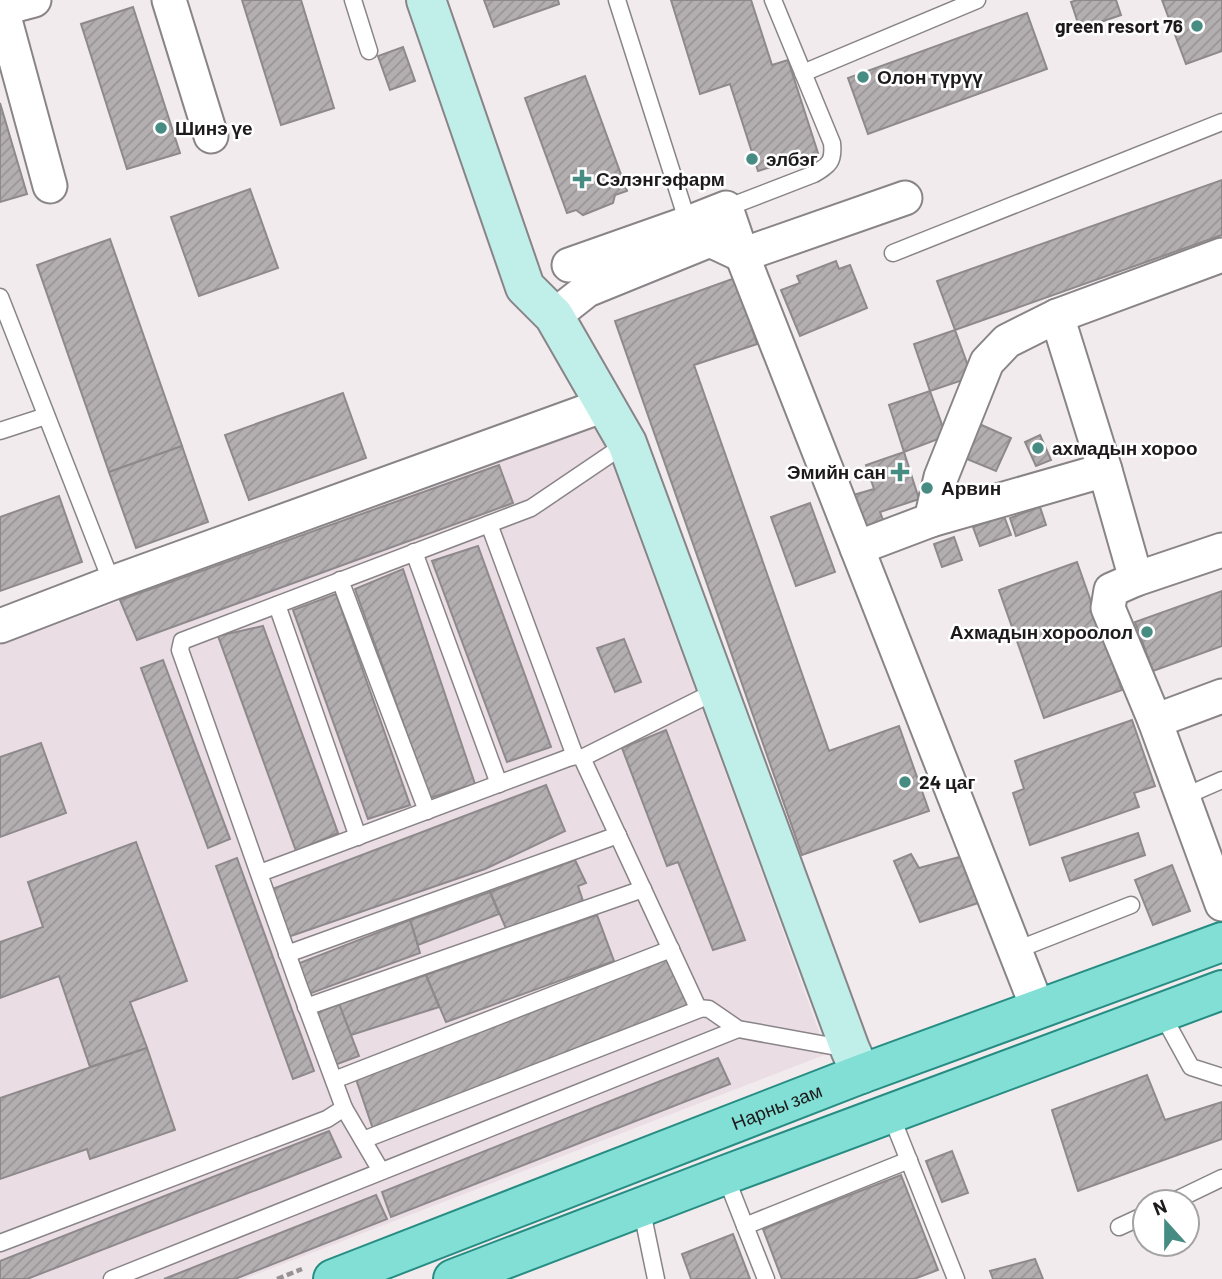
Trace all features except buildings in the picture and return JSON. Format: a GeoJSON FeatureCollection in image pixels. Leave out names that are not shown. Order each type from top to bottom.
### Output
{"type":"FeatureCollection","features":[{"type":"Feature","properties":{"kind":"main road","name":"Нарны зам"},"geometry":{"type":"LineString","coordinates":[[333,1279],[856,1062],[1038,1009],[1222,942]]}},
{"type":"Feature","properties":{"kind":"main road"},"geometry":{"type":"LineString","coordinates":[[453,1279],[1222,990]]}},
{"type":"Feature","properties":{"kind":"street"},"geometry":{"type":"LineString","coordinates":[[34,0],[1,9],[50,186]]}},
{"type":"Feature","properties":{"kind":"street"},"geometry":{"type":"LineString","coordinates":[[169,0],[211,136]]}},
{"type":"Feature","properties":{"kind":"street"},"geometry":{"type":"LineString","coordinates":[[426,0],[525,287],[554,316],[627,443],[856,1062]]}},
{"type":"Feature","properties":{"kind":"street"},"geometry":{"type":"LineString","coordinates":[[554,316],[587,289],[710,240],[742,255],[905,198]]}},
{"type":"Feature","properties":{"kind":"street"},"geometry":{"type":"LineString","coordinates":[[569,265],[726,208],[742,255],[1038,1009]]}},
{"type":"Feature","properties":{"kind":"street"},"geometry":{"type":"LineString","coordinates":[[931,520],[941,477],[987,362],[1007,341],[1057,316],[1222,255]]}},
{"type":"Feature","properties":{"kind":"street"},"geometry":{"type":"LineString","coordinates":[[1057,316],[1136,579]]}},
{"type":"Feature","properties":{"kind":"street"},"geometry":{"type":"LineString","coordinates":[[0,626],[604,405]]}},
{"type":"Feature","properties":{"kind":"street"},"geometry":{"type":"LineString","coordinates":[[857,548],[931,520],[1105,470]]}},
{"type":"Feature","properties":{"kind":"street"},"geometry":{"type":"LineString","coordinates":[[1222,550],[1111,590],[1108,608],[1155,721],[1222,904]]}},
{"type":"Feature","properties":{"kind":"street"},"geometry":{"type":"LineString","coordinates":[[1155,721],[1222,696]]}},
{"type":"Feature","properties":{"kind":"lane"},"geometry":{"type":"LineString","coordinates":[[353,0],[369,51]]}},
{"type":"Feature","properties":{"kind":"lane"},"geometry":{"type":"LineString","coordinates":[[617,0],[688,223]]}},
{"type":"Feature","properties":{"kind":"lane"},"geometry":{"type":"LineString","coordinates":[[726,208],[814,174],[828,166],[834,155],[832,143],[773,0]]}},
{"type":"Feature","properties":{"kind":"lane"},"geometry":{"type":"LineString","coordinates":[[803,73],[967,2]]}},
{"type":"Feature","properties":{"kind":"lane"},"geometry":{"type":"LineString","coordinates":[[892,253],[1222,122]]}},
{"type":"Feature","properties":{"kind":"lane"},"geometry":{"type":"LineString","coordinates":[[0,297],[112,583]]}},
{"type":"Feature","properties":{"kind":"lane"},"geometry":{"type":"LineString","coordinates":[[0,431],[46,416]]}},
{"type":"Feature","properties":{"kind":"lane"},"geometry":{"type":"LineString","coordinates":[[381,1171],[344,1108],[287,954],[180,645],[182,640],[531,508],[627,443]]}},
{"type":"Feature","properties":{"kind":"lane"},"geometry":{"type":"LineString","coordinates":[[489,524],[579,757],[700,1009]]}},
{"type":"Feature","properties":{"kind":"lane"},"geometry":{"type":"LineString","coordinates":[[414,552],[499,784]]}},
{"type":"Feature","properties":{"kind":"lane"},"geometry":{"type":"LineString","coordinates":[[340,580],[427,811]]}},
{"type":"Feature","properties":{"kind":"lane"},"geometry":{"type":"LineString","coordinates":[[277,605],[358,837]]}},
{"type":"Feature","properties":{"kind":"lane"},"geometry":{"type":"LineString","coordinates":[[260,873],[579,757],[718,690]]}},
{"type":"Feature","properties":{"kind":"lane"},"geometry":{"type":"LineString","coordinates":[[1183,797],[1222,780]]}},
{"type":"Feature","properties":{"kind":"lane"},"geometry":{"type":"LineString","coordinates":[[287,954],[618,835]]}},
{"type":"Feature","properties":{"kind":"lane"},"geometry":{"type":"LineString","coordinates":[[306,1007],[643,889]]}},
{"type":"Feature","properties":{"kind":"lane"},"geometry":{"type":"LineString","coordinates":[[1014,951],[1131,905]]}},
{"type":"Feature","properties":{"kind":"lane"},"geometry":{"type":"LineString","coordinates":[[334,1080],[671,949]]}},
{"type":"Feature","properties":{"kind":"lane"},"geometry":{"type":"LineString","coordinates":[[363,1140],[700,1009],[709,1009],[738,1029],[856,1062]]}},
{"type":"Feature","properties":{"kind":"lane"},"geometry":{"type":"LineString","coordinates":[[1163,1012],[1191,1068],[1222,1077]]}},
{"type":"Feature","properties":{"kind":"lane"},"geometry":{"type":"LineString","coordinates":[[112,1279],[738,1029]]}},
{"type":"Feature","properties":{"kind":"lane"},"geometry":{"type":"LineString","coordinates":[[0,1243],[327,1119],[344,1108]]}},
{"type":"Feature","properties":{"kind":"lane"},"geometry":{"type":"LineString","coordinates":[[890,1113],[956,1279]]}},
{"type":"Feature","properties":{"kind":"lane"},"geometry":{"type":"LineString","coordinates":[[745,1226],[909,1160]]}},
{"type":"Feature","properties":{"kind":"lane"},"geometry":{"type":"LineString","coordinates":[[725,1175],[766,1279]]}},
{"type":"Feature","properties":{"kind":"lane"},"geometry":{"type":"LineString","coordinates":[[1201,1188],[1222,1178]]}},
{"type":"Feature","properties":{"kind":"lane"},"geometry":{"type":"LineString","coordinates":[[637,1208],[644,1221],[656,1279]]}},
{"type":"Feature","properties":{"kind":"lane"},"geometry":{"type":"LineString","coordinates":[[1119,1227],[1131,1221]]}},
{"type":"Feature","properties":{"kind":"shaded area"},"geometry":{"type":"Polygon","coordinates":[[[598,426],[827,1054],[244,1279],[0,1279],[0,645],[598,426]]]}},
{"type":"Feature","properties":{"kind":"place","name":"green resort 76"},"geometry":{"type":"Point","coordinates":[1197,26]}},
{"type":"Feature","properties":{"kind":"place","name":"Олон түрүү"},"geometry":{"type":"Point","coordinates":[863,77]}},
{"type":"Feature","properties":{"kind":"place","name":"Шинэ үе"},"geometry":{"type":"Point","coordinates":[161,128]}},
{"type":"Feature","properties":{"kind":"place","name":"элбэг"},"geometry":{"type":"Point","coordinates":[752,159]}},
{"type":"Feature","properties":{"kind":"place","name":"Сэлэнгэфарм"},"geometry":{"type":"Point","coordinates":[582,179]}},
{"type":"Feature","properties":{"kind":"place","name":"ахмадын хороо"},"geometry":{"type":"Point","coordinates":[1038,448]}},
{"type":"Feature","properties":{"kind":"place","name":"Эмийн сан"},"geometry":{"type":"Point","coordinates":[900,472]}},
{"type":"Feature","properties":{"kind":"place","name":"Арвин"},"geometry":{"type":"Point","coordinates":[927,488]}},
{"type":"Feature","properties":{"kind":"place","name":"Ахмадын хороолол"},"geometry":{"type":"Point","coordinates":[1147,632]}},
{"type":"Feature","properties":{"kind":"place","name":"24 цаг"},"geometry":{"type":"Point","coordinates":[905,782]}}]}
